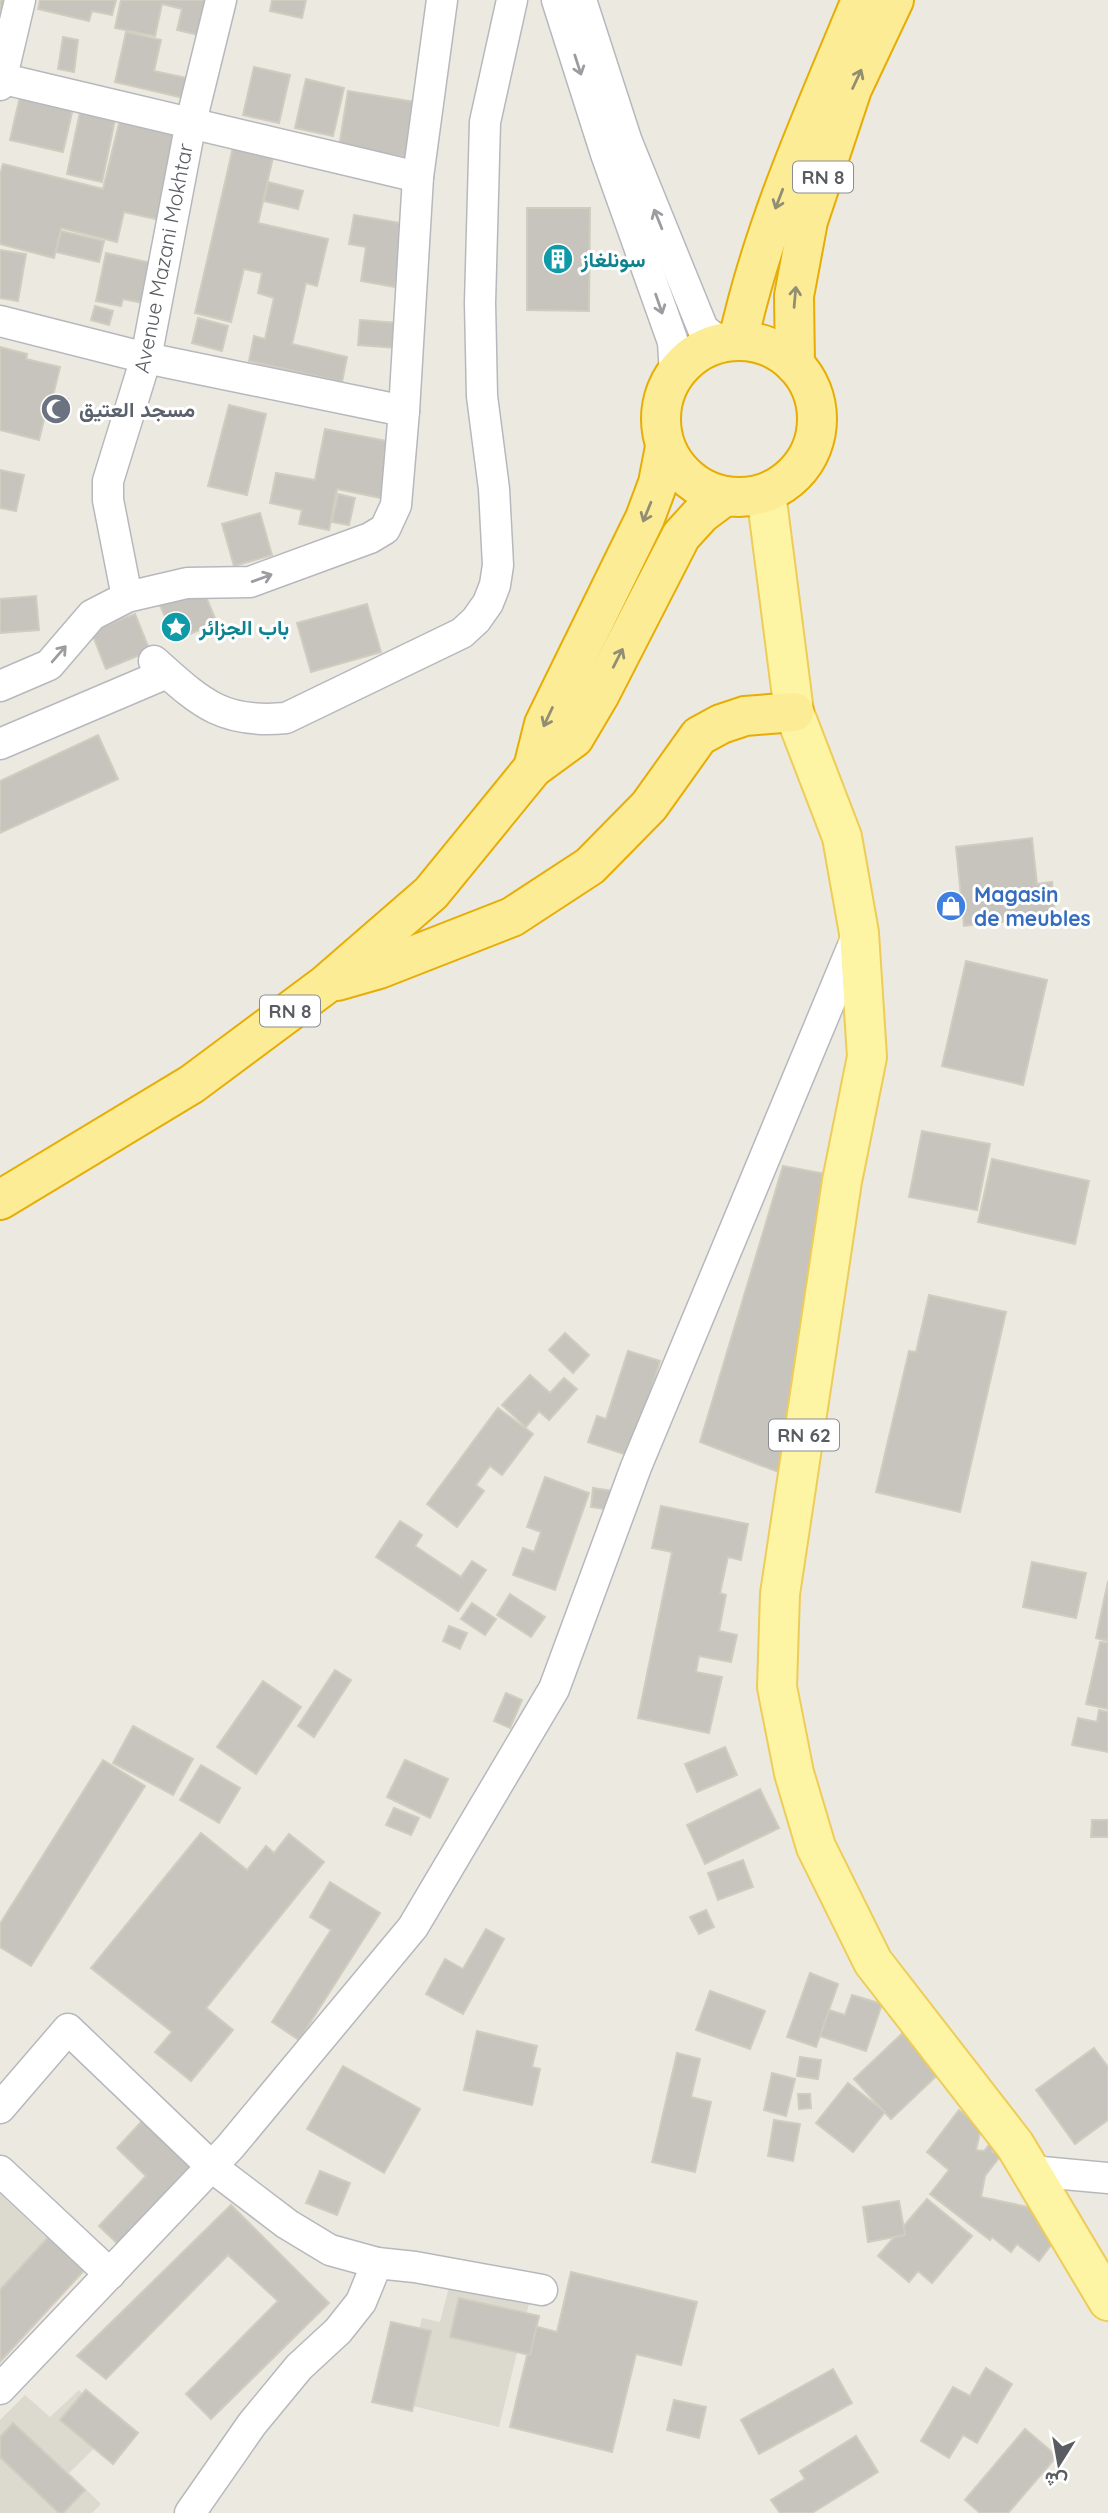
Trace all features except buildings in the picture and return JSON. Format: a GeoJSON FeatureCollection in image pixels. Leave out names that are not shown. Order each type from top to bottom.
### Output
{"type":"FeatureCollection","features":[{"type":"Feature","properties":{"kind":"highway","name":"RN 8"},"geometry":{"type":"LineString","coordinates":[[730,342],[777,205],[861,0]]}},
{"type":"Feature","properties":{"kind":"highway","name":"RN 8"},"geometry":{"type":"LineString","coordinates":[[795,365],[794,296],[808,221],[852,89],[894,0]]}},
{"type":"Feature","properties":{"kind":"highway"},"geometry":{"type":"LineString","coordinates":[[730,342],[759,344],[778,352],[795,365],[808,383],[816,404],[817,426],[812,448],[801,467],[785,483],[766,493],[745,497],[725,496],[705,490],[689,479],[675,465],[666,447],[661,422],[664,397],[675,374],[688,360],[704,350],[730,342]]}},
{"type":"Feature","properties":{"kind":"highway","name":"RN 8"},"geometry":{"type":"LineString","coordinates":[[533,768],[544,724],[645,518],[658,483],[666,447]]}},
{"type":"Feature","properties":{"kind":"highway","name":"RN 8"},"geometry":{"type":"LineString","coordinates":[[0,1200],[192,1084],[325,985],[431,894],[533,768],[574,738],[600,694],[681,536],[702,514],[725,496]]}},
{"type":"Feature","properties":{"kind":"highway"},"geometry":{"type":"LineString","coordinates":[[325,985],[379,969],[512,917],[590,866],[649,806],[699,736],[721,724],[745,716],[794,712]]}},
{"type":"Feature","properties":{"kind":"main road","name":"RN 62"},"geometry":{"type":"LineString","coordinates":[[766,493],[794,712],[842,837],[859,933],[867,1056],[842,1181],[780,1594],[777,1687],[794,1773],[816,1847],[873,1962],[1015,2145],[1108,2301]]}},
{"type":"Feature","properties":{"kind":"street"},"geometry":{"type":"LineString","coordinates":[[20,0],[1,80],[191,122],[418,177]]}},
{"type":"Feature","properties":{"kind":"street","name":"Avenue Mazani Mokhtar"},"geometry":{"type":"LineString","coordinates":[[127,597],[108,500],[108,481],[146,358],[191,122],[221,0]]}},
{"type":"Feature","properties":{"kind":"street"},"geometry":{"type":"LineString","coordinates":[[0,686],[49,665],[92,615],[127,597],[187,583],[250,582],[370,538],[390,522],[396,505],[404,411],[418,177],[442,0]]}},
{"type":"Feature","properties":{"kind":"street"},"geometry":{"type":"LineString","coordinates":[[0,744],[161,667],[197,699],[217,711],[239,718],[286,718],[462,633],[488,603],[498,565],[494,489],[482,396],[480,303],[485,121],[512,0]]}},
{"type":"Feature","properties":{"kind":"street"},"geometry":{"type":"LineString","coordinates":[[557,0],[606,154],[673,342],[675,374]]}},
{"type":"Feature","properties":{"kind":"street"},"geometry":{"type":"LineString","coordinates":[[581,0],[588,28],[637,167],[703,329],[730,342]]}},
{"type":"Feature","properties":{"kind":"street"},"geometry":{"type":"LineString","coordinates":[[0,321],[146,358],[404,411]]}},
{"type":"Feature","properties":{"kind":"street"},"geometry":{"type":"LineString","coordinates":[[0,2389],[212,2167],[413,1927],[554,1689],[636,1466],[859,933]]}},
{"type":"Feature","properties":{"kind":"street"},"geometry":{"type":"LineString","coordinates":[[0,2108],[68,2029],[212,2167],[287,2224],[330,2250],[377,2263],[541,2290]]}},
{"type":"Feature","properties":{"kind":"street"},"geometry":{"type":"LineString","coordinates":[[0,2171],[110,2274]]}},
{"type":"Feature","properties":{"kind":"street"},"geometry":{"type":"LineString","coordinates":[[1031,2171],[1108,2178]]}},
{"type":"Feature","properties":{"kind":"street"},"geometry":{"type":"LineString","coordinates":[[190,2513],[197,2507],[251,2424],[299,2367],[338,2331],[361,2302],[377,2263]]}},
{"type":"Feature","properties":{"kind":"shaded area"},"geometry":{"type":"Polygon","coordinates":[[[0,2194],[74,2263],[0,2341],[0,2194]]]}},
{"type":"Feature","properties":{"kind":"shaded area"},"geometry":{"type":"Polygon","coordinates":[[[451,2279],[530,2299],[499,2427],[401,2403],[422,2318],[440,2322],[451,2279]]]}},
{"type":"Feature","properties":{"kind":"shaded area"},"geometry":{"type":"Polygon","coordinates":[[[79,2390],[115,2428],[69,2473],[101,2504],[92,2513],[0,2513],[0,2420],[25,2395],[50,2417],[79,2390]]]}},
{"type":"Feature","properties":{"kind":"place","name":"سونلغاز"},"geometry":{"type":"Point","coordinates":[558,259]}},
{"type":"Feature","properties":{"kind":"place","name":"مسجد العتيق"},"geometry":{"type":"Point","coordinates":[56,409]}},
{"type":"Feature","properties":{"kind":"place","name":"باب الجزائر"},"geometry":{"type":"Point","coordinates":[176,627]}},
{"type":"Feature","properties":{"kind":"place","name":"Magasin de meubles"},"geometry":{"type":"Point","coordinates":[951,906]}}]}
